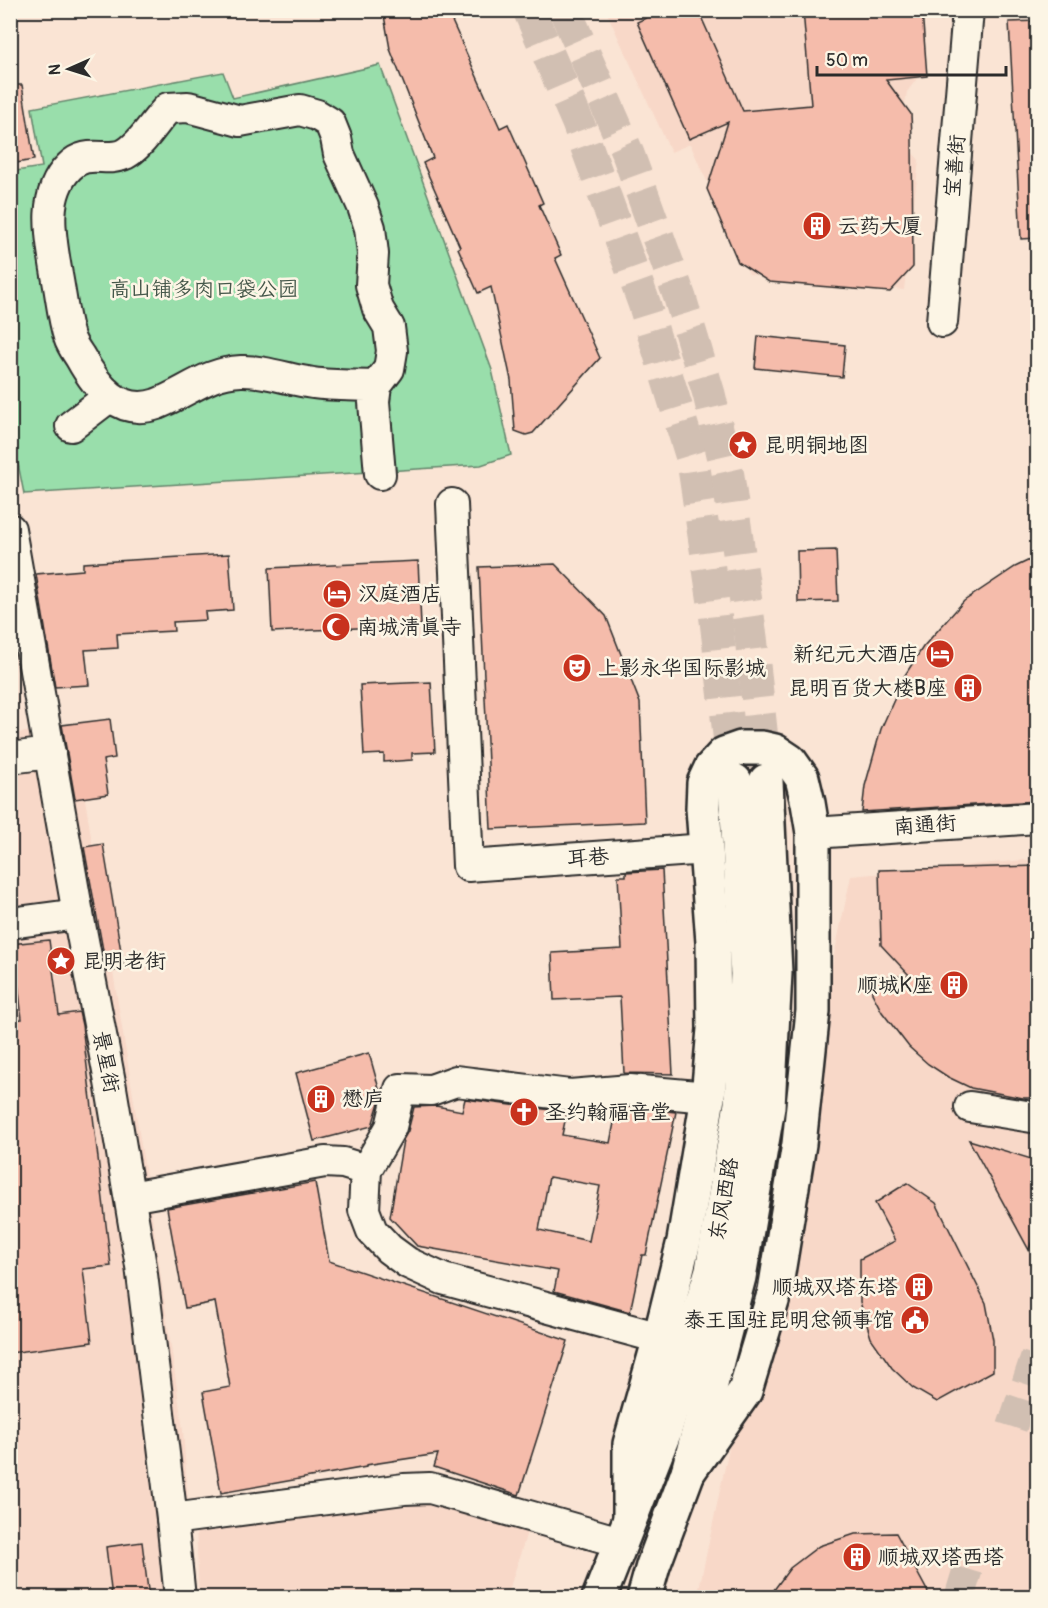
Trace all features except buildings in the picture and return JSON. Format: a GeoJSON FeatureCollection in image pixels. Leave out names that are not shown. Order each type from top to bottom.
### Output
{"type":"FeatureCollection","features":[{"type":"Feature","properties":{"kind":"main road"},"geometry":{"type":"LineString","coordinates":[[625,1530],[630,1444],[684,1241],[708,1096],[714,1018],[713,942],[703,808],[704,783],[711,768],[724,754],[741,748],[762,748],[776,751],[790,761],[802,778],[813,834],[813,1011],[800,1144],[775,1292],[745,1391],[688,1472]]}},
{"type":"Feature","properties":{"kind":"main road","name":"东风西路"},"geometry":{"type":"LineString","coordinates":[[599,1598],[664,1433],[712,1270],[741,1104],[747,974],[751,781],[775,973],[768,1107],[739,1277],[688,1472],[653,1566],[644,1598]]}},
{"type":"Feature","properties":{"kind":"street","name":"宝善街"},"geometry":{"type":"LineString","coordinates":[[942,322],[968,10]]}},
{"type":"Feature","properties":{"kind":"street"},"geometry":{"type":"LineString","coordinates":[[376,386],[314,383],[241,371],[206,378],[158,403],[147,406],[127,405],[109,397],[88,372],[69,338],[52,248],[52,193],[63,175],[77,160],[87,156],[118,157],[128,152],[148,133],[168,108],[188,107],[240,121],[300,110],[317,115],[330,123],[339,154],[370,228],[373,254],[371,285],[378,309],[389,327],[392,351],[388,369],[376,386],[374,402],[380,474]]}},
{"type":"Feature","properties":{"kind":"street"},"geometry":{"type":"LineString","coordinates":[[71,426],[109,397]]}},
{"type":"Feature","properties":{"kind":"street","name":"耳巷"},"geometry":{"type":"LineString","coordinates":[[452,504],[468,866],[707,849]]}},
{"type":"Feature","properties":{"kind":"street","name":"景星街"},"geometry":{"type":"LineString","coordinates":[[10,529],[130,1197],[150,1337],[180,1598]]}},
{"type":"Feature","properties":{"kind":"street"},"geometry":{"type":"LineString","coordinates":[[10,758],[50,753]]}},
{"type":"Feature","properties":{"kind":"street","name":"南通街"},"geometry":{"type":"LineString","coordinates":[[813,834],[1038,818]]}},
{"type":"Feature","properties":{"kind":"street"},"geometry":{"type":"LineString","coordinates":[[10,923],[78,914]]}},
{"type":"Feature","properties":{"kind":"street"},"geometry":{"type":"LineString","coordinates":[[660,1338],[443,1279],[408,1263],[389,1250],[372,1231],[364,1210],[366,1170],[391,1127],[400,1089],[430,1090],[456,1082],[570,1095],[630,1090],[708,1096]]}},
{"type":"Feature","properties":{"kind":"street"},"geometry":{"type":"LineString","coordinates":[[970,1107],[1038,1118]]}},
{"type":"Feature","properties":{"kind":"street"},"geometry":{"type":"LineString","coordinates":[[130,1197],[325,1162],[343,1163],[366,1170]]}},
{"type":"Feature","properties":{"kind":"street"},"geometry":{"type":"LineString","coordinates":[[172,1519],[404,1489],[430,1488],[625,1530]]}},
{"type":"Feature","properties":{"kind":"shaded area"},"geometry":{"type":"Polygon","coordinates":[[[606,11],[803,11],[809,86],[918,77],[907,92],[903,115],[912,152],[919,160],[904,290],[749,274],[690,144],[671,152],[606,11]]]}},
{"type":"Feature","properties":{"kind":"shaded area","name":"昆明老街"},"geometry":{"type":"Polygon","coordinates":[[[73,725],[148,1188],[183,1430],[195,1597],[11,1598],[11,734],[73,725]]]}},
{"type":"Feature","properties":{"kind":"shaded area"},"geometry":{"type":"Polygon","coordinates":[[[1037,859],[1037,1597],[697,1598],[851,876],[1037,859]]]}},
{"type":"Feature","properties":{"kind":"shaded area"},"geometry":{"type":"Polygon","coordinates":[[[419,1502],[527,1532],[507,1597],[199,1598],[196,1525],[419,1502]]]}},
{"type":"Feature","properties":{"kind":"green space","name":"高山铺多肉口袋公园"},"geometry":{"type":"Polygon","coordinates":[[[380,65],[492,370],[511,455],[481,465],[24,494],[10,423],[10,172],[42,167],[32,108],[223,72],[233,98],[380,65]]]}},
{"type":"Feature","properties":{"kind":"tunnel"},"geometry":{"type":"LineString","coordinates":[[529,10],[578,123],[644,303],[693,461],[714,603],[734,778]]}},
{"type":"Feature","properties":{"kind":"tunnel"},"geometry":{"type":"LineString","coordinates":[[565,10],[628,154],[680,298],[709,394],[728,476],[751,637],[766,776]]}},
{"type":"Feature","properties":{"kind":"tunnel"},"geometry":{"type":"LineString","coordinates":[[1012,1427],[1038,1349]]}},
{"type":"Feature","properties":{"kind":"tunnel"},"geometry":{"type":"LineString","coordinates":[[959,1598],[969,1565]]}},
{"type":"Feature","properties":{"kind":"place","name":"云药大厦"},"geometry":{"type":"Point","coordinates":[817,226]}},
{"type":"Feature","properties":{"kind":"place","name":"昆明铜地图"},"geometry":{"type":"Point","coordinates":[743,445]}},
{"type":"Feature","properties":{"kind":"place","name":"汉庭酒店"},"geometry":{"type":"Point","coordinates":[337,594]}},
{"type":"Feature","properties":{"kind":"place","name":"南城清真寺"},"geometry":{"type":"Point","coordinates":[336,627]}},
{"type":"Feature","properties":{"kind":"place","name":"新纪元大酒店"},"geometry":{"type":"Point","coordinates":[940,654]}},
{"type":"Feature","properties":{"kind":"place","name":"上影永华国际影城"},"geometry":{"type":"Point","coordinates":[577,668]}},
{"type":"Feature","properties":{"kind":"place","name":"昆明百货大楼B座"},"geometry":{"type":"Point","coordinates":[968,688]}},
{"type":"Feature","properties":{"kind":"place","name":"昆明老街"},"geometry":{"type":"Point","coordinates":[61,961]}},
{"type":"Feature","properties":{"kind":"place","name":"顺城K座"},"geometry":{"type":"Point","coordinates":[954,985]}},
{"type":"Feature","properties":{"kind":"place","name":"懋庐"},"geometry":{"type":"Point","coordinates":[321,1099]}},
{"type":"Feature","properties":{"kind":"place","name":"圣约翰福音堂"},"geometry":{"type":"Point","coordinates":[524,1112]}},
{"type":"Feature","properties":{"kind":"place","name":"顺城双塔东塔"},"geometry":{"type":"Point","coordinates":[919,1287]}},
{"type":"Feature","properties":{"kind":"place","name":"泰王国驻昆明总领事馆"},"geometry":{"type":"Point","coordinates":[915,1320]}},
{"type":"Feature","properties":{"kind":"place","name":"顺城双塔西塔"},"geometry":{"type":"Point","coordinates":[857,1557]}}]}
